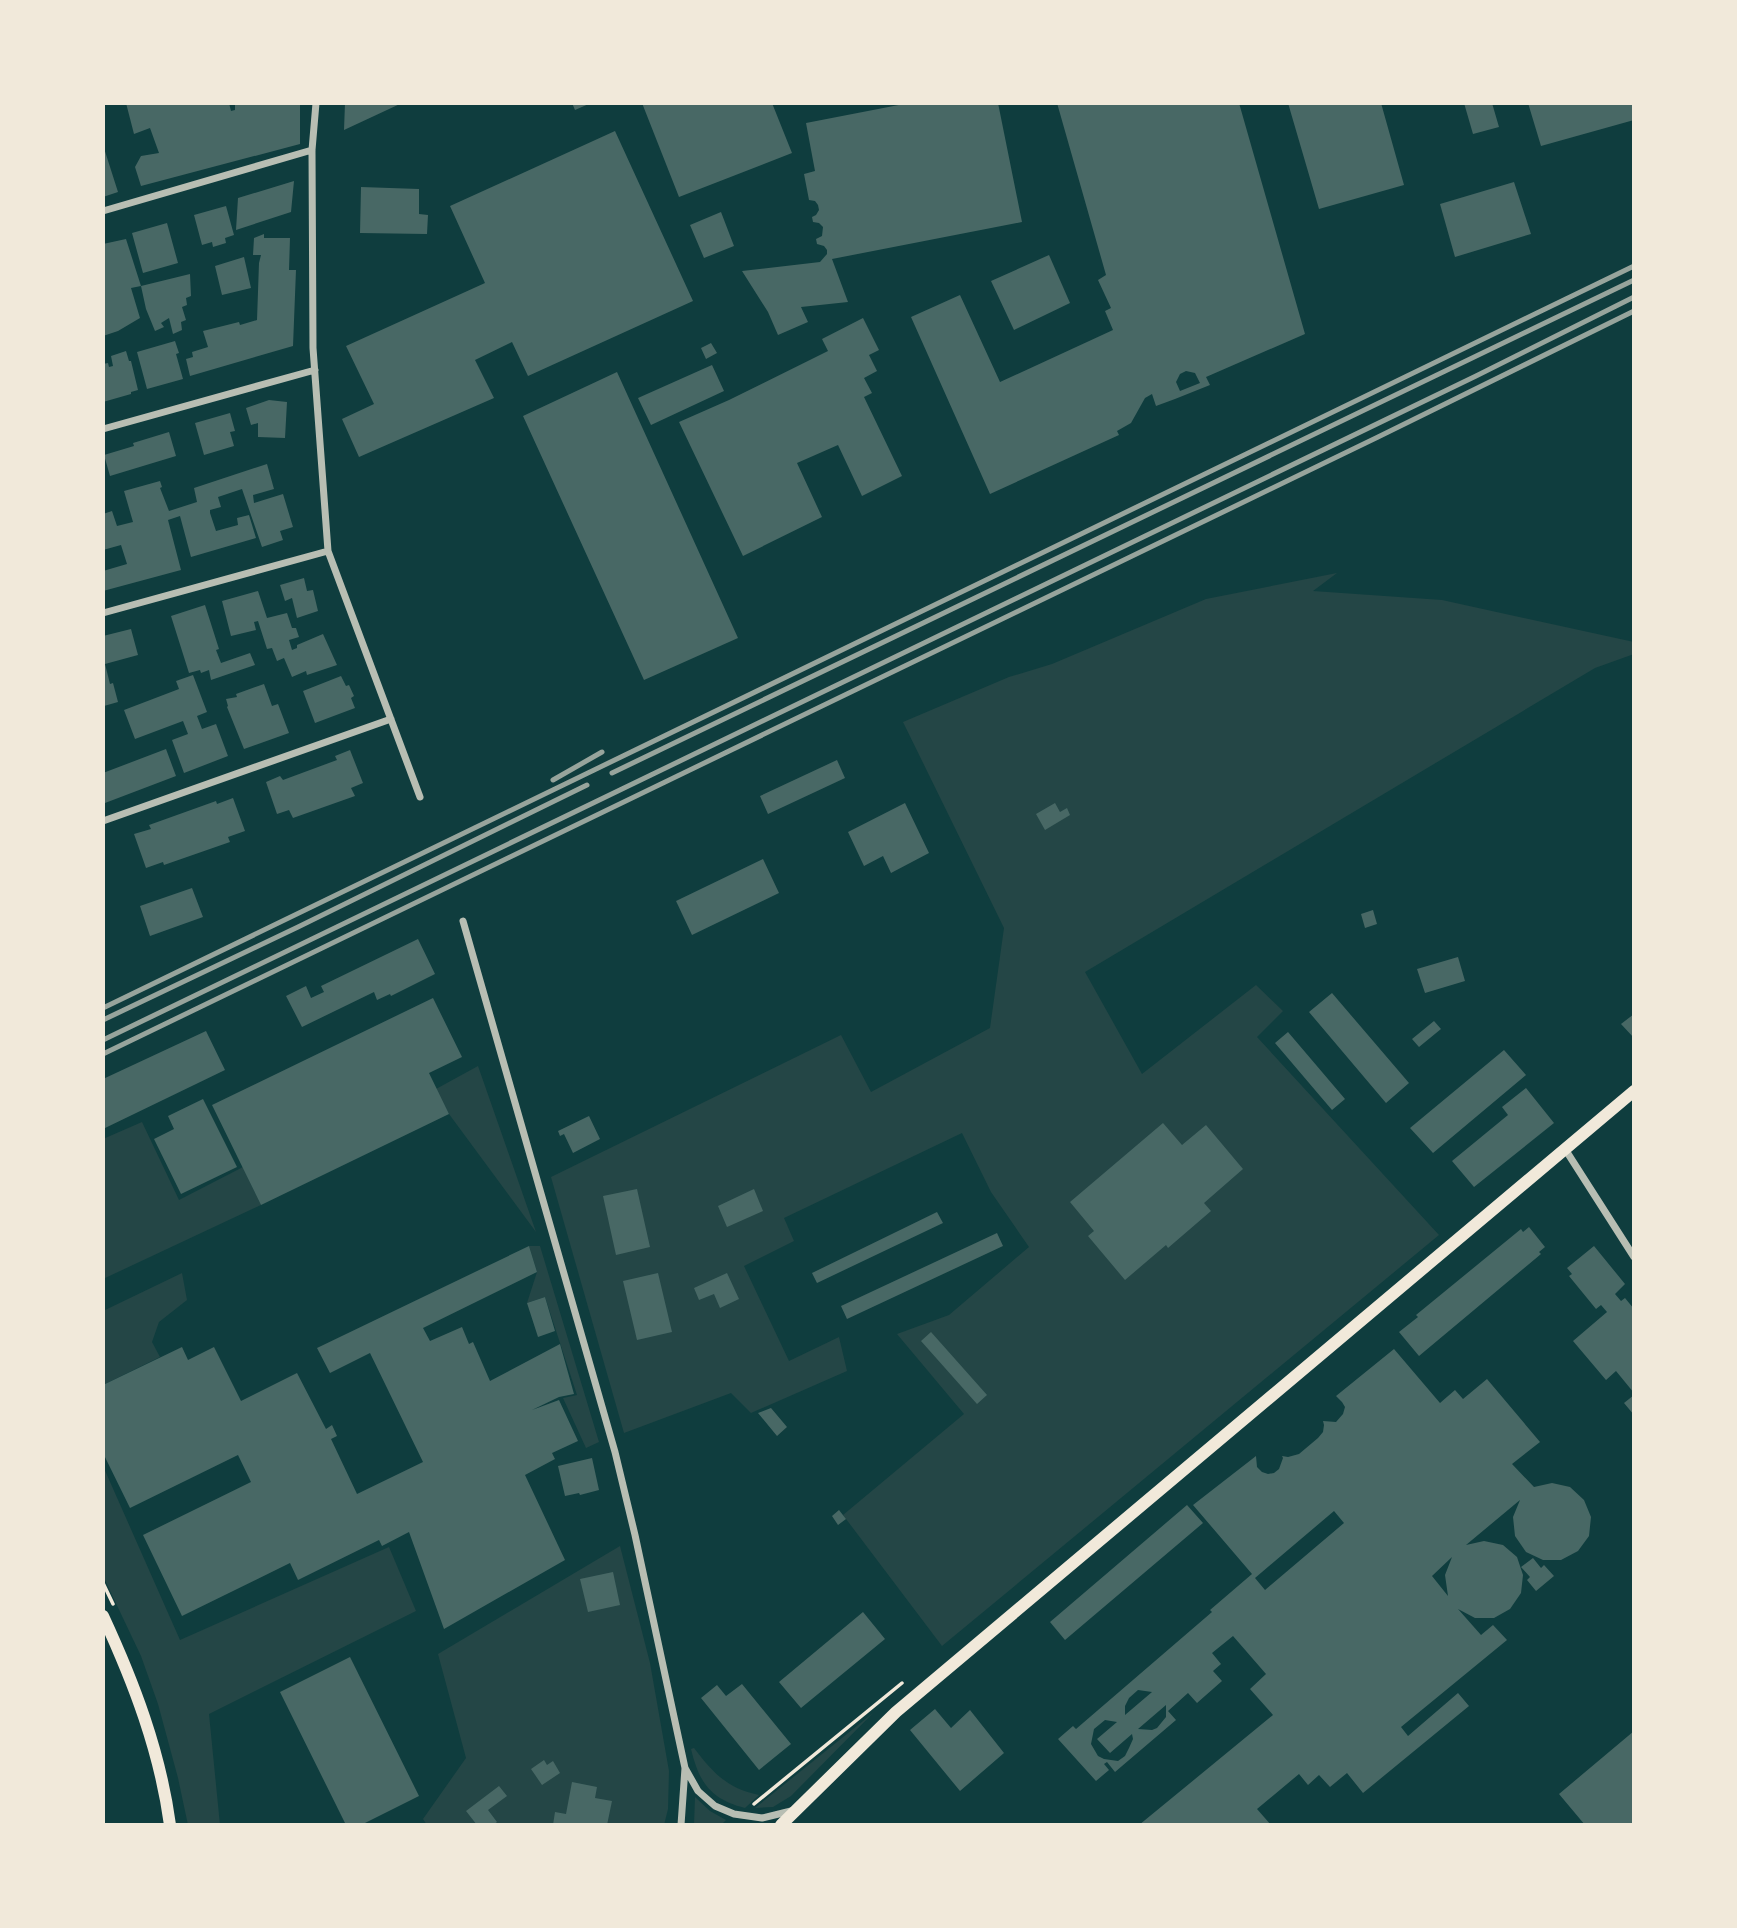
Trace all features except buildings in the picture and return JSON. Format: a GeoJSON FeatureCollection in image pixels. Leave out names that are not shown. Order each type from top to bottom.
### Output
{"type":"FeatureCollection","features":[{"type":"Feature","properties":{"kind":"main road"},"geometry":{"type":"LineString","coordinates":[[781,1825],[896,1712],[1634,1091]]}},
{"type":"Feature","properties":{"kind":"main road"},"geometry":{"type":"LineString","coordinates":[[103,1616],[148,1724],[166,1796],[170,1825]]}},
{"type":"Feature","properties":{"kind":"street"},"geometry":{"type":"LineString","coordinates":[[316,103],[313,150],[315,369],[328,551],[420,797]]}},
{"type":"Feature","properties":{"kind":"street"},"geometry":{"type":"LineString","coordinates":[[103,211],[313,150]]}},
{"type":"Feature","properties":{"kind":"street"},"geometry":{"type":"LineString","coordinates":[[103,429],[315,369]]}},
{"type":"Feature","properties":{"kind":"street"},"geometry":{"type":"LineString","coordinates":[[103,613],[328,551]]}},
{"type":"Feature","properties":{"kind":"street"},"geometry":{"type":"LineString","coordinates":[[103,821],[391,719]]}},
{"type":"Feature","properties":{"kind":"street"},"geometry":{"type":"LineString","coordinates":[[463,921],[615,1452],[685,1768],[681,1825]]}},
{"type":"Feature","properties":{"kind":"street"},"geometry":{"type":"LineString","coordinates":[[1565,1149],[1634,1256]]}},
{"type":"Feature","properties":{"kind":"street"},"geometry":{"type":"LineString","coordinates":[[685,1768],[698,1791],[715,1806],[734,1814],[762,1818],[795,1810]]}},
{"type":"Feature","properties":{"kind":"shaded area"},"geometry":{"type":"Polygon","coordinates":[[[1337,573],[1313,591],[1442,600],[1634,642],[1634,654],[1595,668],[1085,972],[1142,1074],[1256,985],[1283,1011],[1257,1037],[1439,1235],[942,1646],[843,1515],[964,1414],[897,1334],[949,1315],[1029,1247],[991,1192],[962,1133],[784,1218],[794,1241],[744,1266],[789,1361],[839,1337],[847,1371],[751,1413],[731,1393],[624,1433],[551,1177],[841,1035],[871,1092],[990,1028],[1004,928],[903,722],[1009,677],[1052,664],[1206,599],[1337,573]]]}},
{"type":"Feature","properties":{"kind":"shaded area"},"geometry":{"type":"Polygon","coordinates":[[[478,1066],[536,1232],[449,1114],[436,1089],[478,1066]]]}},
{"type":"Feature","properties":{"kind":"shaded area"},"geometry":{"type":"Polygon","coordinates":[[[142,1122],[179,1200],[243,1167],[261,1205],[103,1279],[103,1139],[142,1122]]]}},
{"type":"Feature","properties":{"kind":"shaded area"},"geometry":{"type":"Polygon","coordinates":[[[529,1246],[540,1246],[599,1442],[586,1448],[563,1398],[577,1395],[545,1297],[527,1303],[537,1272],[529,1246]]]}},
{"type":"Feature","properties":{"kind":"shaded area"},"geometry":{"type":"Polygon","coordinates":[[[182,1273],[187,1300],[159,1322],[152,1342],[160,1357],[103,1385],[103,1311],[182,1273]]]}},
{"type":"Feature","properties":{"kind":"shaded area"},"geometry":{"type":"Polygon","coordinates":[[[103,1466],[180,1640],[389,1547],[416,1611],[209,1714],[220,1825],[188,1825],[158,1704],[141,1656],[103,1576],[103,1466]]]}},
{"type":"Feature","properties":{"kind":"shaded area"},"geometry":{"type":"Polygon","coordinates":[[[620,1546],[650,1663],[669,1771],[668,1809],[664,1825],[427,1825],[423,1819],[466,1758],[438,1654],[620,1546]]]}},
{"type":"Feature","properties":{"kind":"shaded area"},"geometry":{"type":"Polygon","coordinates":[[[873,1713],[791,1796],[773,1807],[755,1808],[873,1713]]]}},
{"type":"Feature","properties":{"kind":"shaded area"},"geometry":{"type":"Polygon","coordinates":[[[694,1748],[722,1779],[759,1795],[745,1808],[723,1800],[702,1780],[691,1749],[694,1748]]]}},
{"type":"Feature","properties":{"kind":"shaded area"},"geometry":{"type":"Polygon","coordinates":[[[695,1797],[710,1811],[726,1820],[721,1825],[694,1825],[695,1797]]]}},
{"type":"Feature","properties":{"kind":"railway"},"geometry":{"type":"LineString","coordinates":[[103,1008],[1634,266]]}},
{"type":"Feature","properties":{"kind":"railway"},"geometry":{"type":"LineString","coordinates":[[612,773],[1634,280]]}},
{"type":"Feature","properties":{"kind":"railway"},"geometry":{"type":"LineString","coordinates":[[103,1040],[1634,297]]}},
{"type":"Feature","properties":{"kind":"railway"},"geometry":{"type":"LineString","coordinates":[[103,1054],[1634,311]]}},
{"type":"Feature","properties":{"kind":"railway"},"geometry":{"type":"LineString","coordinates":[[553,780],[602,752]]}},
{"type":"Feature","properties":{"kind":"railway"},"geometry":{"type":"LineString","coordinates":[[103,1020],[587,785]]}}]}
